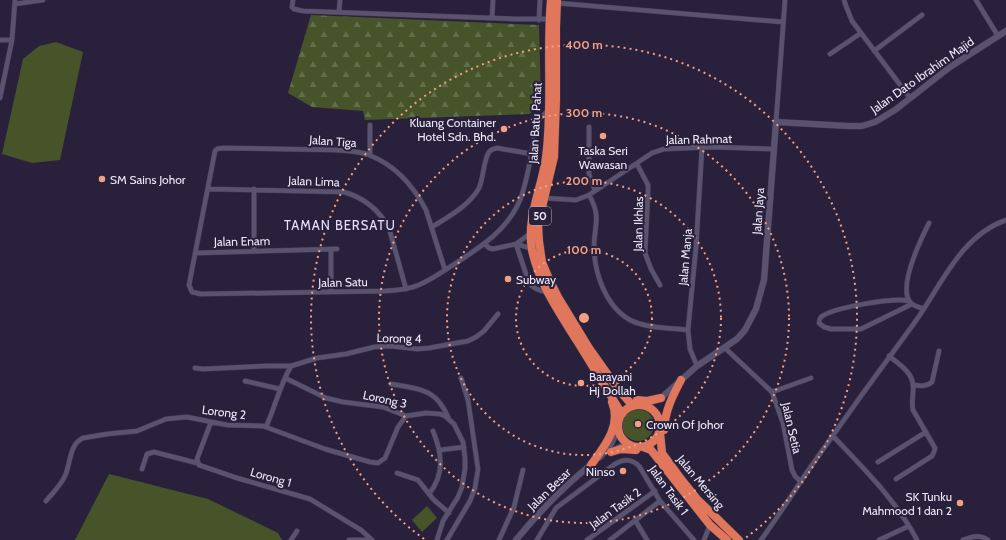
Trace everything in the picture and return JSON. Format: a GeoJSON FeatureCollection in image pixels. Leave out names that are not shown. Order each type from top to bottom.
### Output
{"type":"FeatureCollection","features":[{"type":"Feature","properties":{"kind":"highway","name":"Jalan Batu Pahat"},"geometry":{"type":"LineString","coordinates":[[555,1],[550,19],[549,110],[546,157],[543,177],[535,203],[531,233],[532,249],[546,292],[622,414]]}},
{"type":"Feature","properties":{"kind":"highway","name":"Jalan Batu Pahat"},"geometry":{"type":"LineString","coordinates":[[555,1],[556,100],[554,157],[538,224],[542,262],[558,297],[589,348],[618,389],[633,406]]}},
{"type":"Feature","properties":{"kind":"highway"},"geometry":{"type":"LineString","coordinates":[[678,383],[670,399],[665,423],[664,437],[667,466],[710,525],[727,540]]}},
{"type":"Feature","properties":{"kind":"highway"},"geometry":{"type":"LineString","coordinates":[[591,465],[606,444],[613,428],[615,414],[614,407],[607,389]]}},
{"type":"Feature","properties":{"kind":"highway"},"geometry":{"type":"LineString","coordinates":[[618,389],[627,397],[633,399],[647,401],[661,398]]}},
{"type":"Feature","properties":{"kind":"highway"},"geometry":{"type":"LineString","coordinates":[[644,405],[650,407],[656,412],[659,418],[660,428],[654,442],[643,447],[633,446],[623,440],[618,428],[618,423],[622,414],[627,409],[633,406],[644,405]]}},
{"type":"Feature","properties":{"kind":"highway","name":"Jalan Mersing"},"geometry":{"type":"LineString","coordinates":[[660,428],[662,453],[667,466]]}},
{"type":"Feature","properties":{"kind":"highway","name":"Jalan Mersing"},"geometry":{"type":"LineString","coordinates":[[643,447],[651,450],[697,499],[739,540]]}},
{"type":"Feature","properties":{"kind":"highway"},"geometry":{"type":"LineString","coordinates":[[611,452],[627,449],[643,452],[656,457]]}},
{"type":"Feature","properties":{"kind":"street"},"geometry":{"type":"LineString","coordinates":[[0,98],[12,40],[15,2],[43,0]]}},
{"type":"Feature","properties":{"kind":"street"},"geometry":{"type":"LineString","coordinates":[[293,0],[292,7],[298,10],[539,20],[550,19]]}},
{"type":"Feature","properties":{"kind":"street"},"geometry":{"type":"LineString","coordinates":[[339,12],[340,0]]}},
{"type":"Feature","properties":{"kind":"street"},"geometry":{"type":"LineString","coordinates":[[492,18],[493,0]]}},
{"type":"Feature","properties":{"kind":"street"},"geometry":{"type":"LineString","coordinates":[[539,20],[540,0]]}},
{"type":"Feature","properties":{"kind":"street","name":"Jalan Jaya"},"geometry":{"type":"LineString","coordinates":[[644,405],[661,398],[697,366],[725,348],[737,338],[748,325],[756,309],[764,280],[766,262],[785,0]]}},
{"type":"Feature","properties":{"kind":"street"},"geometry":{"type":"LineString","coordinates":[[844,0],[848,13],[861,33],[910,98]]}},
{"type":"Feature","properties":{"kind":"street"},"geometry":{"type":"LineString","coordinates":[[976,0],[998,36]]}},
{"type":"Feature","properties":{"kind":"street"},"geometry":{"type":"LineString","coordinates":[[555,1],[783,22]]}},
{"type":"Feature","properties":{"kind":"street"},"geometry":{"type":"LineString","coordinates":[[874,51],[922,15]]}},
{"type":"Feature","properties":{"kind":"street","name":"Jalan Dato Ibrahim Majid"},"geometry":{"type":"LineString","coordinates":[[776,122],[862,126],[874,122],[887,116],[950,68],[1006,31]]}},
{"type":"Feature","properties":{"kind":"street"},"geometry":{"type":"LineString","coordinates":[[830,54],[861,33]]}},
{"type":"Feature","properties":{"kind":"street"},"geometry":{"type":"LineString","coordinates":[[0,40],[12,40]]}},
{"type":"Feature","properties":{"kind":"street","name":"Jalan Satu"},"geometry":{"type":"LineString","coordinates":[[208,189],[188,286],[192,292],[196,294],[386,291],[406,289],[426,281],[485,244],[509,220],[515,211],[524,186],[537,126],[540,118],[549,110]]}},
{"type":"Feature","properties":{"kind":"street"},"geometry":{"type":"LineString","coordinates":[[370,125],[370,155]]}},
{"type":"Feature","properties":{"kind":"street"},"geometry":{"type":"LineString","coordinates":[[589,127],[589,174],[595,191]]}},
{"type":"Feature","properties":{"kind":"street","name":"Jalan Tiga"},"geometry":{"type":"LineString","coordinates":[[208,189],[215,154],[217,149],[220,148],[336,150],[354,151],[370,155],[394,170],[410,185],[424,206],[445,270]]}},
{"type":"Feature","properties":{"kind":"street"},"geometry":{"type":"LineString","coordinates":[[432,227],[464,205],[476,192],[483,177],[489,153],[492,149],[497,148],[532,154]]}},
{"type":"Feature","properties":{"kind":"street","name":"Jalan Manja"},"geometry":{"type":"LineString","coordinates":[[697,366],[690,349],[688,330],[696,247],[702,148]]}},
{"type":"Feature","properties":{"kind":"street","name":"Jalan Rahmat"},"geometry":{"type":"LineString","coordinates":[[544,198],[576,200],[589,195],[652,153],[664,149],[773,149]]}},
{"type":"Feature","properties":{"kind":"street","name":"Jalan Ikhlas"},"geometry":{"type":"LineString","coordinates":[[637,164],[648,185],[645,253],[651,269],[660,285]]}},
{"type":"Feature","properties":{"kind":"street","name":"Jalan Lima"},"geometry":{"type":"LineString","coordinates":[[208,189],[344,192],[363,199],[378,212],[389,228],[406,289]]}},
{"type":"Feature","properties":{"kind":"street"},"geometry":{"type":"LineString","coordinates":[[254,190],[254,250]]}},
{"type":"Feature","properties":{"kind":"street"},"geometry":{"type":"LineString","coordinates":[[589,195],[597,210],[594,255],[596,265],[602,286],[611,303],[621,314],[631,320],[643,324],[688,330]]}},
{"type":"Feature","properties":{"kind":"street"},"geometry":{"type":"LineString","coordinates":[[761,540],[924,309],[945,274],[956,260],[985,231],[1006,220]]}},
{"type":"Feature","properties":{"kind":"street"},"geometry":{"type":"LineString","coordinates":[[911,302],[907,291],[908,280],[919,244],[929,223]]}},
{"type":"Feature","properties":{"kind":"street"},"geometry":{"type":"LineString","coordinates":[[485,244],[489,248],[493,249],[516,244],[531,233]]}},
{"type":"Feature","properties":{"kind":"street"},"geometry":{"type":"LineString","coordinates":[[516,244],[532,249]]}},
{"type":"Feature","properties":{"kind":"street"},"geometry":{"type":"LineString","coordinates":[[516,244],[529,283],[532,287],[546,292]]}},
{"type":"Feature","properties":{"kind":"street"},"geometry":{"type":"LineString","coordinates":[[331,249],[331,292]]}},
{"type":"Feature","properties":{"kind":"street","name":"Jalan Enam"},"geometry":{"type":"LineString","coordinates":[[196,253],[254,250],[337,249]]}},
{"type":"Feature","properties":{"kind":"street"},"geometry":{"type":"LineString","coordinates":[[911,302],[864,329],[831,329],[824,327],[819,323],[822,316],[844,309],[880,301],[900,299],[911,302],[924,309]]}},
{"type":"Feature","properties":{"kind":"street","name":"Lorong 4"},"geometry":{"type":"LineString","coordinates":[[196,368],[291,366],[317,358],[352,353],[374,347],[390,346],[422,349],[468,341],[484,331],[498,314]]}},
{"type":"Feature","properties":{"kind":"street","name":"Jalan Setia"},"geometry":{"type":"LineString","coordinates":[[725,348],[772,392],[783,423],[792,470],[801,482]]}},
{"type":"Feature","properties":{"kind":"street"},"geometry":{"type":"LineString","coordinates":[[913,385],[923,386],[932,382],[939,351]]}},
{"type":"Feature","properties":{"kind":"street"},"geometry":{"type":"LineString","coordinates":[[890,356],[907,371],[911,378],[913,385],[911,404],[913,410],[934,445],[934,452],[932,456],[896,479]]}},
{"type":"Feature","properties":{"kind":"street"},"geometry":{"type":"LineString","coordinates":[[266,427],[272,415],[280,389],[291,366]]}},
{"type":"Feature","properties":{"kind":"street","name":"Lorong 3"},"geometry":{"type":"LineString","coordinates":[[285,378],[326,398],[383,407],[406,416],[431,413],[445,416],[449,419]]}},
{"type":"Feature","properties":{"kind":"street"},"geometry":{"type":"LineString","coordinates":[[447,540],[470,501],[475,488],[478,469],[468,400],[461,378]]}},
{"type":"Feature","properties":{"kind":"street"},"geometry":{"type":"LineString","coordinates":[[772,392],[811,378]]}},
{"type":"Feature","properties":{"kind":"street"},"geometry":{"type":"LineString","coordinates":[[245,381],[280,389]]}},
{"type":"Feature","properties":{"kind":"street","name":"Jalan Jaya"},"geometry":{"type":"LineString","coordinates":[[660,428],[669,396],[678,383]]}},
{"type":"Feature","properties":{"kind":"street"},"geometry":{"type":"LineString","coordinates":[[391,384],[421,389],[432,396],[440,402],[449,419],[461,435],[464,447],[464,478],[458,497],[443,521],[437,540]]}},
{"type":"Feature","properties":{"kind":"street","name":"Lorong 2"},"geometry":{"type":"LineString","coordinates":[[46,501],[64,478],[69,466],[72,450],[77,442],[82,438],[137,431],[166,419],[187,417],[227,425],[258,425],[325,449],[378,463],[385,458],[398,427],[406,416]]}},
{"type":"Feature","properties":{"kind":"street"},"geometry":{"type":"LineString","coordinates":[[197,463],[197,459],[211,422]]}},
{"type":"Feature","properties":{"kind":"street","name":"Jalan Besar"},"geometry":{"type":"LineString","coordinates":[[516,540],[536,516],[565,487],[601,457],[612,444],[618,428]]}},
{"type":"Feature","properties":{"kind":"street"},"geometry":{"type":"LineString","coordinates":[[429,494],[438,478],[440,450],[433,431]]}},
{"type":"Feature","properties":{"kind":"street"},"geometry":{"type":"LineString","coordinates":[[878,462],[926,432]]}},
{"type":"Feature","properties":{"kind":"street"},"geometry":{"type":"LineString","coordinates":[[833,436],[883,490],[904,517],[917,540]]}},
{"type":"Feature","properties":{"kind":"street","name":"Jalan Besar"},"geometry":{"type":"LineString","coordinates":[[601,457],[628,444]]}},
{"type":"Feature","properties":{"kind":"street"},"geometry":{"type":"LineString","coordinates":[[440,450],[464,447]]}},
{"type":"Feature","properties":{"kind":"street","name":"Lorong 1"},"geometry":{"type":"LineString","coordinates":[[142,468],[147,454],[154,452],[197,463],[204,468],[310,499],[361,530],[371,540]]}},
{"type":"Feature","properties":{"kind":"street","name":"Jalan Tasik 1"},"geometry":{"type":"LineString","coordinates":[[537,540],[559,504],[619,461],[629,460],[639,466],[660,501],[694,540]]}},
{"type":"Feature","properties":{"kind":"street"},"geometry":{"type":"LineString","coordinates":[[499,540],[514,507],[523,470]]}},
{"type":"Feature","properties":{"kind":"street"},"geometry":{"type":"LineString","coordinates":[[397,473],[418,480],[429,494],[449,513]]}},
{"type":"Feature","properties":{"kind":"street","name":"Jalan Tasik 2"},"geometry":{"type":"LineString","coordinates":[[588,540],[655,492]]}},
{"type":"Feature","properties":{"kind":"street"},"geometry":{"type":"LineString","coordinates":[[610,540],[660,501]]}},
{"type":"Feature","properties":{"kind":"street"},"geometry":{"type":"LineString","coordinates":[[635,520],[647,540]]}},
{"type":"Feature","properties":{"kind":"street"},"geometry":{"type":"LineString","coordinates":[[704,540],[710,525]]}},
{"type":"Feature","properties":{"kind":"street"},"geometry":{"type":"LineString","coordinates":[[879,540],[909,526]]}},
{"type":"Feature","properties":{"kind":"street"},"geometry":{"type":"LineString","coordinates":[[291,540],[297,531]]}},
{"type":"Feature","properties":{"kind":"street"},"geometry":{"type":"LineString","coordinates":[[963,540],[976,536],[982,536],[988,540]]}},
{"type":"Feature","properties":{"kind":"street"},"geometry":{"type":"LineString","coordinates":[[350,540],[371,540]]}},
{"type":"Feature","properties":{"kind":"green space"},"geometry":{"type":"Polygon","coordinates":[[[311,15],[539,25],[541,101],[530,114],[365,120],[363,111],[312,107],[288,93],[311,15]]]}},
{"type":"Feature","properties":{"kind":"green space"},"geometry":{"type":"Polygon","coordinates":[[[56,42],[83,52],[60,160],[32,163],[2,154],[23,59],[39,46],[56,42]]]}},
{"type":"Feature","properties":{"kind":"green space"},"geometry":{"type":"Polygon","coordinates":[[[638,409],[647,412],[651,416],[654,425],[651,434],[647,438],[638,441],[629,438],[625,434],[622,425],[625,416],[629,412],[638,409]]]}},
{"type":"Feature","properties":{"kind":"green space"},"geometry":{"type":"Polygon","coordinates":[[[109,474],[208,499],[278,533],[282,540],[75,540],[109,474]]]}},
{"type":"Feature","properties":{"kind":"green space"},"geometry":{"type":"Polygon","coordinates":[[[427,506],[437,518],[422,532],[412,520],[427,506]]]}},
{"type":"Feature","properties":{"kind":"place","name":"Kluang Container Hotel Sdn. Bhd."},"geometry":{"type":"Point","coordinates":[504,129]}},
{"type":"Feature","properties":{"kind":"place","name":"Taska Seri Wawasan"},"geometry":{"type":"Point","coordinates":[603,136]}},
{"type":"Feature","properties":{"kind":"place","name":"SM Sains Johor"},"geometry":{"type":"Point","coordinates":[102,179]}},
{"type":"Feature","properties":{"kind":"place","name":"Subway"},"geometry":{"type":"Point","coordinates":[508,279]}},
{"type":"Feature","properties":{"kind":"place","name":"Barayani Hj Dollah"},"geometry":{"type":"Point","coordinates":[581,383]}},
{"type":"Feature","properties":{"kind":"place","name":"Crown Of Johor"},"geometry":{"type":"Point","coordinates":[638,424]}},
{"type":"Feature","properties":{"kind":"place","name":"Ninso"},"geometry":{"type":"Point","coordinates":[623,471]}},
{"type":"Feature","properties":{"kind":"place","name":"SK Tunku Mahmood 1 dan 2"},"geometry":{"type":"Point","coordinates":[960,503]}},
{"type":"Feature","properties":{"kind":"district","name":"TAMAN BERSATU"},"geometry":{"type":"Point","coordinates":[340,225]}}]}
